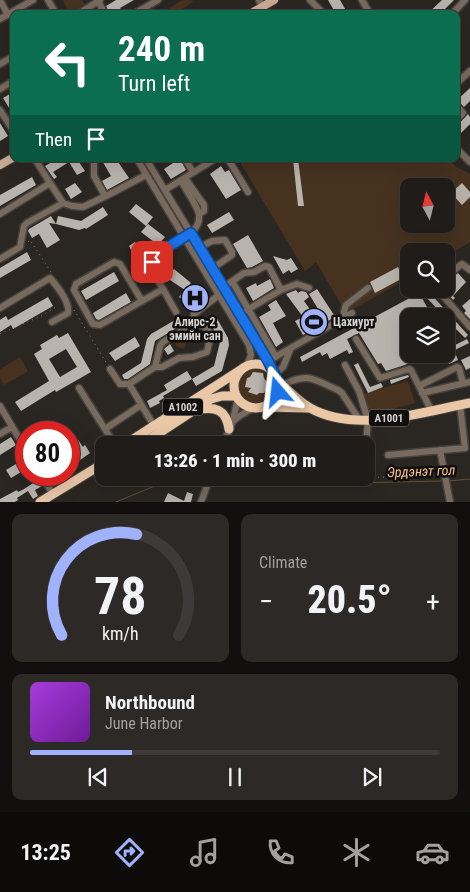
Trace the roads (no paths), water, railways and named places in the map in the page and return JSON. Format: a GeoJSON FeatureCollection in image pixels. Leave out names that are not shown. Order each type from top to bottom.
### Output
{"type":"FeatureCollection","features":[{"type":"Feature","properties":{"kind":"highway"},"geometry":{"type":"LineString","coordinates":[[253,408],[247,407],[237,398],[234,385],[235,379],[244,368],[259,364],[275,374],[278,386],[276,397],[263,407]]}},
{"type":"Feature","properties":{"kind":"highway","name":"A1002"},"geometry":{"type":"LineString","coordinates":[[138,436],[244,368]]}},
{"type":"Feature","properties":{"kind":"highway","name":"A1001"},"geometry":{"type":"LineString","coordinates":[[275,374],[309,408],[330,417],[364,420],[470,404]]}},
{"type":"Feature","properties":{"kind":"highway","name":"A1002"},"geometry":{"type":"LineString","coordinates":[[155,436],[216,397],[237,398]]}},
{"type":"Feature","properties":{"kind":"highway"},"geometry":{"type":"LineString","coordinates":[[194,410],[206,408],[220,411],[230,426]]}},
{"type":"Feature","properties":{"kind":"highway","name":"A1001"},"geometry":{"type":"LineString","coordinates":[[253,408],[309,408]]}},
{"type":"Feature","properties":{"kind":"highway"},"geometry":{"type":"LineString","coordinates":[[40,502],[95,467]]}},
{"type":"Feature","properties":{"kind":"main road"},"geometry":{"type":"LineString","coordinates":[[261,3],[274,0]]}},
{"type":"Feature","properties":{"kind":"street"},"geometry":{"type":"LineString","coordinates":[[0,0],[8,14],[0,19]]}},
{"type":"Feature","properties":{"kind":"street"},"geometry":{"type":"LineString","coordinates":[[15,10],[33,0]]}},
{"type":"Feature","properties":{"kind":"street"},"geometry":{"type":"LineString","coordinates":[[140,10],[158,0]]}},
{"type":"Feature","properties":{"kind":"street"},"geometry":{"type":"LineString","coordinates":[[310,0],[320,10]]}},
{"type":"Feature","properties":{"kind":"street"},"geometry":{"type":"LineString","coordinates":[[456,10],[465,0]]}},
{"type":"Feature","properties":{"kind":"street"},"geometry":{"type":"LineString","coordinates":[[84,10],[99,1]]}},
{"type":"Feature","properties":{"kind":"street"},"geometry":{"type":"LineString","coordinates":[[460,80],[470,71]]}},
{"type":"Feature","properties":{"kind":"street"},"geometry":{"type":"LineString","coordinates":[[0,110],[10,126]]}},
{"type":"Feature","properties":{"kind":"street"},"geometry":{"type":"LineString","coordinates":[[460,152],[470,162]]}},
{"type":"Feature","properties":{"kind":"street"},"geometry":{"type":"LineString","coordinates":[[37,162],[63,203],[72,206],[83,207],[146,175]]}},
{"type":"Feature","properties":{"kind":"street"},"geometry":{"type":"LineString","coordinates":[[139,162],[249,345],[251,355],[244,368]]}},
{"type":"Feature","properties":{"kind":"street"},"geometry":{"type":"LineString","coordinates":[[148,162],[275,374],[297,378],[308,377],[338,390],[364,420]]}},
{"type":"Feature","properties":{"kind":"street"},"geometry":{"type":"LineString","coordinates":[[187,162],[193,172]]}},
{"type":"Feature","properties":{"kind":"street"},"geometry":{"type":"LineString","coordinates":[[165,190],[210,162]]}},
{"type":"Feature","properties":{"kind":"street"},"geometry":{"type":"LineString","coordinates":[[230,162],[248,192]]}},
{"type":"Feature","properties":{"kind":"street"},"geometry":{"type":"LineString","coordinates":[[94,163],[94,176],[105,196]]}},
{"type":"Feature","properties":{"kind":"street"},"geometry":{"type":"LineString","coordinates":[[176,312],[151,268],[152,262],[166,248],[191,233],[198,225],[199,214],[183,179]]}},
{"type":"Feature","properties":{"kind":"street"},"geometry":{"type":"LineString","coordinates":[[0,214],[50,183]]}},
{"type":"Feature","properties":{"kind":"street"},"geometry":{"type":"LineString","coordinates":[[0,259],[20,247],[24,226],[63,203]]}},
{"type":"Feature","properties":{"kind":"street"},"geometry":{"type":"LineString","coordinates":[[200,248],[220,239],[224,240],[232,252],[229,259],[213,268]]}},
{"type":"Feature","properties":{"kind":"street"},"geometry":{"type":"LineString","coordinates":[[142,302],[120,264],[114,262],[76,284],[74,290],[93,324],[100,325],[142,302],[163,289]]}},
{"type":"Feature","properties":{"kind":"street"},"geometry":{"type":"LineString","coordinates":[[455,269],[462,264],[470,270]]}},
{"type":"Feature","properties":{"kind":"street"},"geometry":{"type":"LineString","coordinates":[[224,287],[244,273],[254,272],[267,266],[281,290]]}},
{"type":"Feature","properties":{"kind":"street"},"geometry":{"type":"LineString","coordinates":[[0,308],[50,278],[64,299],[68,309],[68,313],[52,322]]}},
{"type":"Feature","properties":{"kind":"street"},"geometry":{"type":"LineString","coordinates":[[232,281],[276,357],[275,374]]}},
{"type":"Feature","properties":{"kind":"street"},"geometry":{"type":"LineString","coordinates":[[240,314],[281,290],[297,284],[309,288]]}},
{"type":"Feature","properties":{"kind":"street"},"geometry":{"type":"LineString","coordinates":[[276,357],[349,315],[344,312],[346,305],[368,288]]}},
{"type":"Feature","properties":{"kind":"street"},"geometry":{"type":"LineString","coordinates":[[193,324],[194,314],[219,295]]}},
{"type":"Feature","properties":{"kind":"street"},"geometry":{"type":"LineString","coordinates":[[445,298],[470,327]]}},
{"type":"Feature","properties":{"kind":"street"},"geometry":{"type":"LineString","coordinates":[[110,369],[120,384],[129,384],[155,368],[162,367],[179,358],[193,357],[206,352],[211,334],[201,324],[193,324],[163,342],[160,346],[155,368]]}},
{"type":"Feature","properties":{"kind":"street"},"geometry":{"type":"LineString","coordinates":[[356,340],[378,377],[383,378],[408,369],[411,370],[431,410]]}},
{"type":"Feature","properties":{"kind":"street"},"geometry":{"type":"LineString","coordinates":[[275,374],[283,367],[290,350]]}},
{"type":"Feature","properties":{"kind":"street"},"geometry":{"type":"LineString","coordinates":[[345,365],[359,391],[365,436]]}},
{"type":"Feature","properties":{"kind":"street"},"geometry":{"type":"LineString","coordinates":[[419,386],[457,367],[466,382],[422,393]]}},
{"type":"Feature","properties":{"kind":"street"},"geometry":{"type":"LineString","coordinates":[[129,384],[154,426]]}},
{"type":"Feature","properties":{"kind":"street"},"geometry":{"type":"LineString","coordinates":[[79,388],[109,436]]}},
{"type":"Feature","properties":{"kind":"street"},"geometry":{"type":"LineString","coordinates":[[226,436],[237,398]]}},
{"type":"Feature","properties":{"kind":"street"},"geometry":{"type":"LineString","coordinates":[[105,429],[141,405]]}},
{"type":"Feature","properties":{"kind":"street"},"geometry":{"type":"LineString","coordinates":[[388,456],[465,448],[460,405]]}},
{"type":"Feature","properties":{"kind":"street"},"geometry":{"type":"LineString","coordinates":[[0,406],[15,432]]}},
{"type":"Feature","properties":{"kind":"street"},"geometry":{"type":"LineString","coordinates":[[230,426],[241,414],[253,408]]}},
{"type":"Feature","properties":{"kind":"street"},"geometry":{"type":"LineString","coordinates":[[0,434],[12,427]]}},
{"type":"Feature","properties":{"kind":"street"},"geometry":{"type":"LineString","coordinates":[[440,450],[450,502]]}},
{"type":"Feature","properties":{"kind":"street"},"geometry":{"type":"LineString","coordinates":[[48,486],[53,494]]}},
{"type":"Feature","properties":{"kind":"street"},"geometry":{"type":"LineString","coordinates":[[201,502],[207,486]]}},
{"type":"Feature","properties":{"kind":"waterway","name":"Эрдэнэт гол"},"geometry":{"type":"LineString","coordinates":[[449,481],[470,479]]}},
{"type":"Feature","properties":{"kind":"waterway","name":"Эрдэнэт гол"},"geometry":{"type":"LineString","coordinates":[[375,482],[442,481]]}},
{"type":"Feature","properties":{"kind":"waterway"},"geometry":{"type":"LineString","coordinates":[[116,502],[155,486]]}},
{"type":"Feature","properties":{"kind":"place","name":"Aлирс-2 эмийн сан"},"geometry":{"type":"Point","coordinates":[195,298]}},
{"type":"Feature","properties":{"kind":"place","name":"Цахиурт"},"geometry":{"type":"Point","coordinates":[314,322]}}]}
